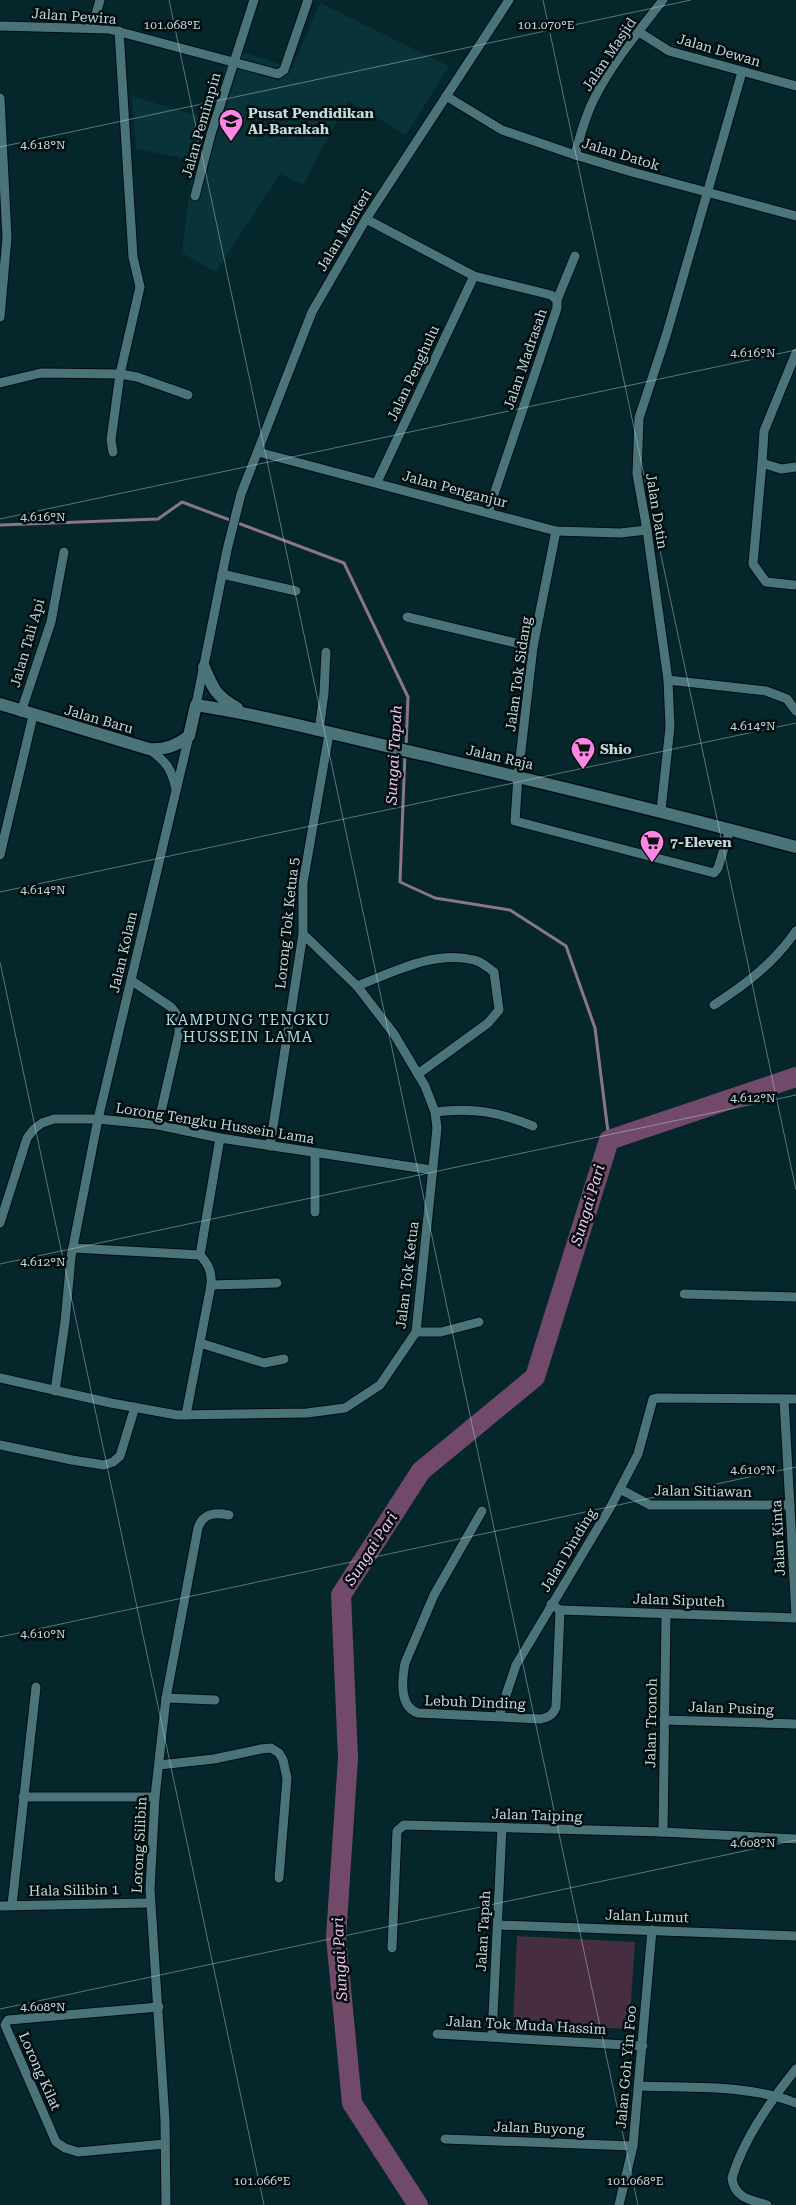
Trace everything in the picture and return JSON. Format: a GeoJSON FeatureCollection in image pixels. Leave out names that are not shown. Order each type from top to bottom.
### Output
{"type":"FeatureCollection","features":[{"type":"Feature","properties":{"kind":"street"},"geometry":{"type":"LineString","coordinates":[[92,28],[100,0]]}},
{"type":"Feature","properties":{"kind":"street","name":"Jalan Pemimpin"},"geometry":{"type":"LineString","coordinates":[[195,196],[234,61],[254,0]]}},
{"type":"Feature","properties":{"kind":"street","name":"Jalan Pemimpin"},"geometry":{"type":"LineString","coordinates":[[234,61],[275,74],[281,73],[308,0]]}},
{"type":"Feature","properties":{"kind":"street","name":"Jalan Menteri"},"geometry":{"type":"LineString","coordinates":[[227,550],[241,494],[312,312],[366,219],[509,0]]}},
{"type":"Feature","properties":{"kind":"street","name":"Jalan Masjid"},"geometry":{"type":"LineString","coordinates":[[575,155],[581,132],[594,98],[663,0]]}},
{"type":"Feature","properties":{"kind":"street","name":"Jalan Pewira"},"geometry":{"type":"LineString","coordinates":[[0,26],[92,28],[119,31],[234,61]]}},
{"type":"Feature","properties":{"kind":"street"},"geometry":{"type":"LineString","coordinates":[[113,452],[111,440],[120,374],[140,288],[133,257],[119,31]]}},
{"type":"Feature","properties":{"kind":"street","name":"Jalan Dewan"},"geometry":{"type":"LineString","coordinates":[[639,32],[669,51],[796,86]]}},
{"type":"Feature","properties":{"kind":"street","name":"Jalan Datin"},"geometry":{"type":"LineString","coordinates":[[661,810],[670,728],[668,680],[647,530],[637,474],[639,418],[671,318],[742,72]]}},
{"type":"Feature","properties":{"kind":"street","name":"Jalan Datok"},"geometry":{"type":"LineString","coordinates":[[446,96],[502,130],[575,155],[706,193],[796,216]]}},
{"type":"Feature","properties":{"kind":"street"},"geometry":{"type":"LineString","coordinates":[[0,98],[7,238],[0,317]]}},
{"type":"Feature","properties":{"kind":"street","name":"Jalan Madrasah"},"geometry":{"type":"LineString","coordinates":[[366,219],[474,276],[551,295],[557,300],[557,308],[488,512]]}},
{"type":"Feature","properties":{"kind":"street"},"geometry":{"type":"LineString","coordinates":[[557,300],[575,256]]}},
{"type":"Feature","properties":{"kind":"street","name":"Jalan Penghulu"},"geometry":{"type":"LineString","coordinates":[[377,482],[474,276]]}},
{"type":"Feature","properties":{"kind":"street"},"geometry":{"type":"LineString","coordinates":[[794,585],[766,582],[753,564],[764,431],[796,354]]}},
{"type":"Feature","properties":{"kind":"street"},"geometry":{"type":"LineString","coordinates":[[0,382],[41,373],[120,374],[138,377],[188,396]]}},
{"type":"Feature","properties":{"kind":"street","name":"Jalan Penganjur"},"geometry":{"type":"LineString","coordinates":[[258,452],[556,531],[620,533],[647,530]]}},
{"type":"Feature","properties":{"kind":"street"},"geometry":{"type":"LineString","coordinates":[[762,463],[781,470],[796,467]]}},
{"type":"Feature","properties":{"kind":"street","name":"Jalan Tok Sidang"},"geometry":{"type":"LineString","coordinates":[[556,531],[533,647],[518,776],[515,821],[714,873],[718,868],[730,829]]}},
{"type":"Feature","properties":{"kind":"street","name":"Jalan Kolam"},"geometry":{"type":"LineString","coordinates":[[55,1391],[73,1248],[98,1119],[190,733],[227,550]]}},
{"type":"Feature","properties":{"kind":"street","name":"Jalan Tali Api"},"geometry":{"type":"LineString","coordinates":[[0,855],[27,714],[51,622],[64,552]]}},
{"type":"Feature","properties":{"kind":"street"},"geometry":{"type":"LineString","coordinates":[[222,574],[296,591]]}},
{"type":"Feature","properties":{"kind":"street"},"geometry":{"type":"LineString","coordinates":[[407,617],[533,647]]}},
{"type":"Feature","properties":{"kind":"street","name":"Lorong Tok Ketua 5"},"geometry":{"type":"LineString","coordinates":[[270,1146],[303,934],[303,883],[324,732],[326,652]]}},
{"type":"Feature","properties":{"kind":"street"},"geometry":{"type":"LineString","coordinates":[[204,668],[212,688],[221,699],[243,712]]}},
{"type":"Feature","properties":{"kind":"street"},"geometry":{"type":"LineString","coordinates":[[668,680],[766,691],[787,699],[796,711]]}},
{"type":"Feature","properties":{"kind":"street","name":"Jalan Baru"},"geometry":{"type":"LineString","coordinates":[[0,704],[27,714],[149,749],[161,750],[172,746],[190,733],[200,719],[218,708]]}},
{"type":"Feature","properties":{"kind":"street","name":"Jalan Raja"},"geometry":{"type":"LineString","coordinates":[[196,705],[243,712],[518,776],[661,810],[796,847]]}},
{"type":"Feature","properties":{"kind":"street","name":"Jalan Kolam"},"geometry":{"type":"LineString","coordinates":[[149,749],[164,760],[171,770],[176,792]]}},
{"type":"Feature","properties":{"kind":"street"},"geometry":{"type":"LineString","coordinates":[[714,1006],[762,971],[796,931]]}},
{"type":"Feature","properties":{"kind":"street","name":"Jalan Tok Ketua"},"geometry":{"type":"LineString","coordinates":[[0,1378],[134,1407],[186,1415],[307,1413],[345,1408],[380,1385],[416,1332],[437,1128],[435,1112],[418,1074],[394,1034],[357,986],[303,934]]}},
{"type":"Feature","properties":{"kind":"street"},"geometry":{"type":"LineString","coordinates":[[357,986],[410,966],[442,957],[476,960],[494,972],[499,1010],[488,1023],[418,1074]]}},
{"type":"Feature","properties":{"kind":"street"},"geometry":{"type":"LineString","coordinates":[[132,981],[171,1007],[179,1017],[179,1033],[158,1125]]}},
{"type":"Feature","properties":{"kind":"street"},"geometry":{"type":"LineString","coordinates":[[435,1112],[468,1110],[506,1115],[533,1126]]}},
{"type":"Feature","properties":{"kind":"street","name":"Lorong Tengku Hussein Lama"},"geometry":{"type":"LineString","coordinates":[[0,1222],[28,1138],[34,1129],[42,1123],[54,1119],[98,1119],[158,1125],[220,1138],[432,1170]]}},
{"type":"Feature","properties":{"kind":"street"},"geometry":{"type":"LineString","coordinates":[[200,1255],[220,1138]]}},
{"type":"Feature","properties":{"kind":"street"},"geometry":{"type":"LineString","coordinates":[[315,1152],[315,1212]]}},
{"type":"Feature","properties":{"kind":"street"},"geometry":{"type":"LineString","coordinates":[[73,1248],[200,1255],[208,1263],[212,1274],[211,1285],[186,1415]]}},
{"type":"Feature","properties":{"kind":"street"},"geometry":{"type":"LineString","coordinates":[[211,1285],[277,1283]]}},
{"type":"Feature","properties":{"kind":"street"},"geometry":{"type":"LineString","coordinates":[[684,1294],[796,1297]]}},
{"type":"Feature","properties":{"kind":"street"},"geometry":{"type":"LineString","coordinates":[[416,1332],[440,1332],[479,1322]]}},
{"type":"Feature","properties":{"kind":"street"},"geometry":{"type":"LineString","coordinates":[[200,1343],[264,1363],[284,1359]]}},
{"type":"Feature","properties":{"kind":"street","name":"Jalan Dinding"},"geometry":{"type":"LineString","coordinates":[[499,1716],[516,1665],[620,1489],[638,1454],[652,1403],[657,1398],[784,1399]]}},
{"type":"Feature","properties":{"kind":"street"},"geometry":{"type":"LineString","coordinates":[[784,1399],[796,1399]]}},
{"type":"Feature","properties":{"kind":"street","name":"Jalan Kinta"},"geometry":{"type":"LineString","coordinates":[[784,1399],[796,1617]]}},
{"type":"Feature","properties":{"kind":"street"},"geometry":{"type":"LineString","coordinates":[[0,1445],[72,1460],[104,1464],[113,1462],[120,1456],[134,1407]]}},
{"type":"Feature","properties":{"kind":"street","name":"Jalan Sitiawan"},"geometry":{"type":"LineString","coordinates":[[620,1489],[650,1505],[790,1505]]}},
{"type":"Feature","properties":{"kind":"street","name":"Lebuh Dinding"},"geometry":{"type":"LineString","coordinates":[[482,1511],[434,1595],[405,1663],[403,1672],[404,1698],[411,1711],[418,1713],[541,1719],[549,1717],[554,1713],[556,1707],[560,1610]]}},
{"type":"Feature","properties":{"kind":"street","name":"Lorong Silibin"},"geometry":{"type":"LineString","coordinates":[[166,2205],[159,2007],[149,1902],[155,1797],[166,1698],[200,1520],[207,1515],[229,1515]]}},
{"type":"Feature","properties":{"kind":"street"},"geometry":{"type":"LineString","coordinates":[[551,1604],[560,1610]]}},
{"type":"Feature","properties":{"kind":"street","name":"Jalan Siputeh"},"geometry":{"type":"LineString","coordinates":[[560,1610],[796,1617]]}},
{"type":"Feature","properties":{"kind":"street","name":"Jalan Tronoh"},"geometry":{"type":"LineString","coordinates":[[663,1832],[666,1614]]}},
{"type":"Feature","properties":{"kind":"street"},"geometry":{"type":"LineString","coordinates":[[12,1905],[22,1797],[36,1686]]}},
{"type":"Feature","properties":{"kind":"street"},"geometry":{"type":"LineString","coordinates":[[166,1698],[215,1700]]}},
{"type":"Feature","properties":{"kind":"street","name":"Jalan Pusing"},"geometry":{"type":"LineString","coordinates":[[664,1720],[796,1724]]}},
{"type":"Feature","properties":{"kind":"street"},"geometry":{"type":"LineString","coordinates":[[159,1765],[214,1759],[261,1748],[271,1748],[279,1753],[283,1760],[287,1778],[278,1878]]}},
{"type":"Feature","properties":{"kind":"street"},"geometry":{"type":"LineString","coordinates":[[22,1797],[155,1797]]}},
{"type":"Feature","properties":{"kind":"street","name":"Jalan Taiping"},"geometry":{"type":"LineString","coordinates":[[392,1948],[397,1831],[399,1827],[404,1825],[663,1832],[796,1839]]}},
{"type":"Feature","properties":{"kind":"street","name":"Jalan Tapah"},"geometry":{"type":"LineString","coordinates":[[492,2036],[502,1827]]}},
{"type":"Feature","properties":{"kind":"street","name":"Hala Silibin 1"},"geometry":{"type":"LineString","coordinates":[[0,1906],[149,1902]]}},
{"type":"Feature","properties":{"kind":"street","name":"Jalan Lumut"},"geometry":{"type":"LineString","coordinates":[[498,1925],[796,1936]]}},
{"type":"Feature","properties":{"kind":"street","name":"Jalan Goh Yin Foo"},"geometry":{"type":"LineString","coordinates":[[619,2205],[633,2146],[652,1930]]}},
{"type":"Feature","properties":{"kind":"street","name":"Lorong Kilat"},"geometry":{"type":"LineString","coordinates":[[159,2007],[8,2020],[5,2025],[56,2142],[65,2148],[78,2152],[165,2144]]}},
{"type":"Feature","properties":{"kind":"street","name":"Jalan Tok Muda Hassim"},"geometry":{"type":"LineString","coordinates":[[437,2034],[643,2046]]}},
{"type":"Feature","properties":{"kind":"street"},"geometry":{"type":"LineString","coordinates":[[767,2205],[740,2201],[733,2184],[734,2172],[776,2095],[796,2069]]}},
{"type":"Feature","properties":{"kind":"street"},"geometry":{"type":"LineString","coordinates":[[639,2086],[733,2090],[776,2095],[796,2103]]}},
{"type":"Feature","properties":{"kind":"street","name":"Jalan Buyong"},"geometry":{"type":"LineString","coordinates":[[445,2138],[633,2146]]}},
{"type":"Feature","properties":{"kind":"shaded area","name":"Pusat Pendidikan Al-Barakah"},"geometry":{"type":"Polygon","coordinates":[[[320,3],[449,66],[406,135],[348,101],[303,185],[280,174],[216,272],[182,253],[193,160],[136,149],[132,96],[205,118],[232,49],[292,68],[320,3]]]}},
{"type":"Feature","properties":{"kind":"shaded area"},"geometry":{"type":"Polygon","coordinates":[[[517,1936],[635,1942],[629,2029],[513,2024],[517,1936]]]}},
{"type":"Feature","properties":{"kind":"waterway","name":"Sungai Tapah"},"geometry":{"type":"LineString","coordinates":[[0,525],[158,519],[182,502],[344,563],[408,697],[406,747]]}},
{"type":"Feature","properties":{"kind":"waterway","name":"Sungai Tapah"},"geometry":{"type":"LineString","coordinates":[[405,753],[400,882],[435,898],[510,910],[566,946],[595,1028],[609,1140]]}},
{"type":"Feature","properties":{"kind":"waterway","name":"Sungai Pari"},"geometry":{"type":"LineString","coordinates":[[418,2205],[352,2103],[336,1937],[348,1758],[341,1595],[421,1471],[535,1377],[609,1140],[796,1077]]}},
{"type":"Feature","properties":{"kind":"place","name":"Pusat Pendidikan Al-Barakah"},"geometry":{"type":"Point","coordinates":[231,142]}},
{"type":"Feature","properties":{"kind":"place","name":"Shio"},"geometry":{"type":"Point","coordinates":[583,770]}},
{"type":"Feature","properties":{"kind":"place","name":"7-Eleven"},"geometry":{"type":"Point","coordinates":[652,863]}},
{"type":"Feature","properties":{"kind":"district","name":"KAMPUNG TENGKU HUSSEIN LAMA"},"geometry":{"type":"Point","coordinates":[248,1028]}}]}
